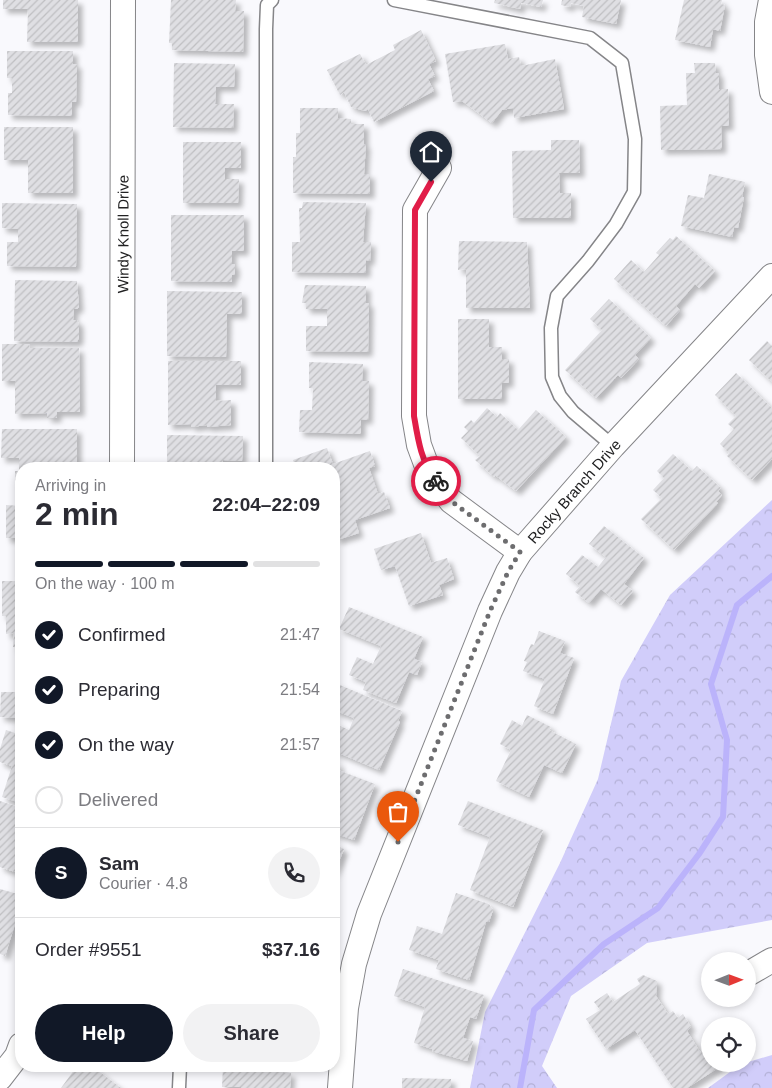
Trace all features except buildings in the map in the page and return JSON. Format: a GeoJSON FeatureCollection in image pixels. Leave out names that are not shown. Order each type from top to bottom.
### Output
{"type":"FeatureCollection","features":[{"type":"Feature","properties":{"kind":"street","name":"Windy Knoll Drive"},"geometry":{"type":"LineString","coordinates":[[122,462],[123,0]]}},
{"type":"Feature","properties":{"kind":"street"},"geometry":{"type":"LineString","coordinates":[[771,0],[767,22],[767,55],[772,92]]}},
{"type":"Feature","properties":{"kind":"street"},"geometry":{"type":"LineString","coordinates":[[439,168],[415,210],[414,416],[419,445],[429,472],[451,501],[520,552]]}},
{"type":"Feature","properties":{"kind":"street","name":"Rocky Branch Drive"},"geometry":{"type":"LineString","coordinates":[[340,1088],[346,1008],[354,964],[369,914],[490,611],[508,572],[520,552],[613,446],[772,276]]}},
{"type":"Feature","properties":{"kind":"street"},"geometry":{"type":"LineString","coordinates":[[756,969],[772,960]]}},
{"type":"Feature","properties":{"kind":"street"},"geometry":{"type":"LineString","coordinates":[[0,1078],[15,1059]]}},
{"type":"Feature","properties":{"kind":"lane"},"geometry":{"type":"LineString","coordinates":[[266,462],[266,28],[267,5],[272,0]]}},
{"type":"Feature","properties":{"kind":"lane"},"geometry":{"type":"LineString","coordinates":[[394,0],[590,38],[622,63],[635,139],[634,192],[616,224],[588,261],[557,296],[551,328],[552,377],[560,396],[573,412],[613,446]]}},
{"type":"Feature","properties":{"kind":"lane"},"geometry":{"type":"LineString","coordinates":[[179,1072],[179,1088]]}},
{"type":"Feature","properties":{"kind":"green space"},"geometry":{"type":"Polygon","coordinates":[[[772,500],[772,920],[647,943],[571,996],[542,1066],[557,1088],[470,1088],[485,1012],[560,863],[598,779],[621,681],[670,595],[772,500]]]}},
{"type":"Feature","properties":{"kind":"green space"},"geometry":{"type":"Polygon","coordinates":[[[772,1055],[772,1088],[708,1088],[730,1072],[756,1072],[756,1060],[772,1055]]]}},
{"type":"Feature","properties":{"kind":"waterway"},"geometry":{"type":"LineString","coordinates":[[520,1088],[534,1010],[604,944],[658,908],[699,854],[723,817],[727,740],[711,684],[737,605],[772,576]]}},
{"type":"Feature","properties":{"kind":"way so far"},"geometry":{"type":"LineString","coordinates":[[398,842],[490,611],[508,572],[520,552],[451,501],[436,481]]}},
{"type":"Feature","properties":{"kind":"route"},"geometry":{"type":"LineString","coordinates":[[431,182],[415,210],[414,416],[419,445],[429,472],[436,481]]}}]}
